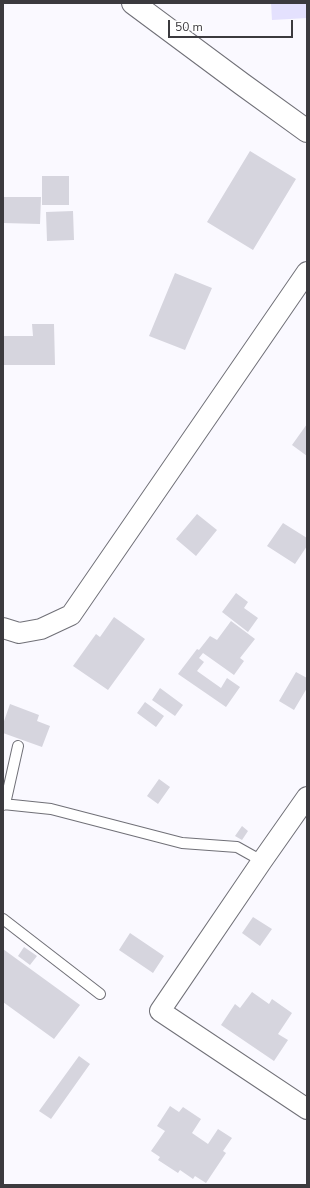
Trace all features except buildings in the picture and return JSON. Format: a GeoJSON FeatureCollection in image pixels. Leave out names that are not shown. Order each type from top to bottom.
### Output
{"type":"FeatureCollection","features":[{"type":"Feature","properties":{"kind":"main road"},"geometry":{"type":"LineString","coordinates":[[133,3],[307,131]]}},
{"type":"Feature","properties":{"kind":"street"},"geometry":{"type":"LineString","coordinates":[[3,628],[19,632],[41,629],[71,615],[307,272]]}},
{"type":"Feature","properties":{"kind":"street"},"geometry":{"type":"LineString","coordinates":[[307,797],[160,1011],[307,1109]]}},
{"type":"Feature","properties":{"kind":"lane"},"geometry":{"type":"LineString","coordinates":[[18,746],[4,805],[51,809],[182,843],[237,847],[262,861]]}},
{"type":"Feature","properties":{"kind":"lane"},"geometry":{"type":"LineString","coordinates":[[3,919],[100,994]]}},
{"type":"Feature","properties":{"kind":"shaded area"},"geometry":{"type":"Polygon","coordinates":[[[271,3],[307,3],[307,18],[272,20],[271,3]]]}}]}
